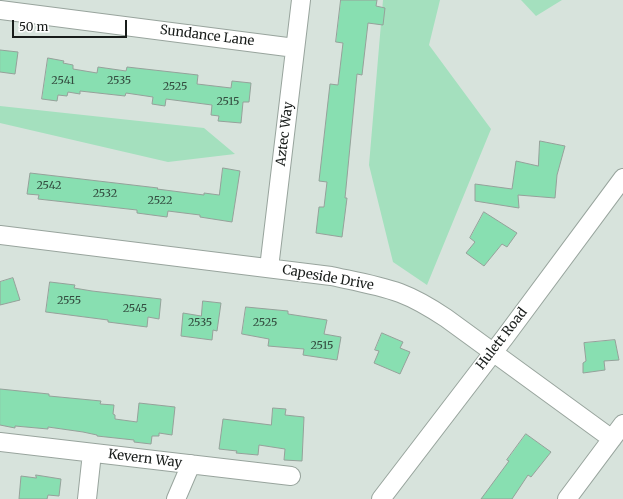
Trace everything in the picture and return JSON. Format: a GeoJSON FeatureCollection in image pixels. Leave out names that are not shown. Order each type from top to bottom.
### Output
{"type":"FeatureCollection","features":[{"type":"Feature","properties":{"kind":"street","name":"Aztec Way"},"geometry":{"type":"LineString","coordinates":[[269,268],[301,0]]}},
{"type":"Feature","properties":{"kind":"street","name":"Sundance Lane"},"geometry":{"type":"LineString","coordinates":[[0,10],[295,48]]}},
{"type":"Feature","properties":{"kind":"street","name":"Hulett Road"},"geometry":{"type":"LineString","coordinates":[[381,499],[623,178]]}},
{"type":"Feature","properties":{"kind":"street","name":"Capeside Drive"},"geometry":{"type":"LineString","coordinates":[[0,235],[331,276],[369,284],[399,293],[430,307],[493,351],[612,439]]}},
{"type":"Feature","properties":{"kind":"street"},"geometry":{"type":"LineString","coordinates":[[567,499],[623,424]]}},
{"type":"Feature","properties":{"kind":"street","name":"Kevern Way"},"geometry":{"type":"LineString","coordinates":[[0,442],[291,476]]}},
{"type":"Feature","properties":{"kind":"street"},"geometry":{"type":"LineString","coordinates":[[87,499],[92,452]]}},
{"type":"Feature","properties":{"kind":"street"},"geometry":{"type":"LineString","coordinates":[[176,499],[190,464]]}},
{"type":"Feature","properties":{"kind":"green space"},"geometry":{"type":"Polygon","coordinates":[[[383,0],[440,0],[429,45],[491,129],[427,285],[393,262],[369,165],[383,0]]]}},
{"type":"Feature","properties":{"kind":"green space"},"geometry":{"type":"Polygon","coordinates":[[[521,0],[562,0],[536,16],[521,0]]]}},
{"type":"Feature","properties":{"kind":"green space"},"geometry":{"type":"Polygon","coordinates":[[[0,106],[204,128],[235,154],[168,162],[0,123],[0,106]]]}},
{"type":"Feature","properties":{"kind":"building"},"geometry":{"type":"Polygon","coordinates":[[[341,0],[377,0],[376,6],[385,8],[383,25],[368,23],[362,75],[357,74],[345,198],[347,198],[342,237],[316,233],[319,207],[324,207],[327,182],[319,181],[330,84],[338,85],[343,43],[336,42],[341,0]]]}},
{"type":"Feature","properties":{"kind":"building"},"geometry":{"type":"Polygon","coordinates":[[[0,50],[18,52],[15,74],[0,72],[0,50]]]}},
{"type":"Feature","properties":{"kind":"building"},"geometry":{"type":"Polygon","coordinates":[[[48,58],[64,61],[63,63],[73,65],[73,69],[97,73],[98,67],[126,71],[127,67],[198,75],[197,84],[231,88],[232,81],[251,83],[249,102],[243,102],[241,123],[218,121],[219,116],[211,115],[212,105],[166,99],[165,106],[152,104],[153,97],[126,93],[125,96],[80,91],[80,94],[68,92],[67,96],[58,95],[57,101],[42,99],[48,58]]]}},
{"type":"Feature","properties":{"kind":"building"},"geometry":{"type":"Polygon","coordinates":[[[540,141],[565,146],[557,175],[555,198],[518,195],[519,208],[475,201],[475,184],[512,189],[516,161],[538,166],[540,141]]]}},
{"type":"Feature","properties":{"kind":"building"},"geometry":{"type":"Polygon","coordinates":[[[223,168],[240,171],[232,222],[200,217],[200,215],[168,211],[167,217],[137,213],[137,210],[38,199],[39,195],[27,194],[30,173],[204,195],[204,193],[219,195],[223,168]]]}},
{"type":"Feature","properties":{"kind":"building"},"geometry":{"type":"Polygon","coordinates":[[[484,212],[517,233],[507,247],[502,244],[484,266],[466,253],[475,242],[470,238],[484,212]]]}},
{"type":"Feature","properties":{"kind":"building"},"geometry":{"type":"Polygon","coordinates":[[[13,278],[20,300],[0,305],[0,282],[13,278]]]}},
{"type":"Feature","properties":{"kind":"building"},"geometry":{"type":"Polygon","coordinates":[[[50,282],[75,285],[74,288],[92,291],[161,299],[159,319],[148,317],[147,327],[46,312],[50,282]]]}},
{"type":"Feature","properties":{"kind":"building"},"geometry":{"type":"Polygon","coordinates":[[[203,301],[221,303],[217,331],[213,330],[212,340],[181,336],[183,313],[201,316],[203,301]]]}},
{"type":"Feature","properties":{"kind":"building"},"geometry":{"type":"Polygon","coordinates":[[[246,307],[288,311],[288,314],[327,320],[324,334],[341,337],[337,360],[303,355],[304,349],[268,346],[269,339],[242,334],[246,307]]]}},
{"type":"Feature","properties":{"kind":"building"},"geometry":{"type":"Polygon","coordinates":[[[382,333],[403,342],[400,348],[410,352],[400,374],[374,363],[379,351],[375,350],[382,333]]]}},
{"type":"Feature","properties":{"kind":"building"},"geometry":{"type":"Polygon","coordinates":[[[615,340],[619,360],[604,361],[605,370],[583,373],[583,363],[586,361],[584,343],[615,340]]]}},
{"type":"Feature","properties":{"kind":"building"},"geometry":{"type":"Polygon","coordinates":[[[0,389],[101,401],[100,404],[114,405],[113,414],[115,415],[115,419],[137,422],[139,403],[175,407],[172,435],[159,433],[159,436],[152,436],[151,444],[48,427],[48,429],[15,426],[15,428],[0,425],[0,389]]]}},
{"type":"Feature","properties":{"kind":"building"},"geometry":{"type":"Polygon","coordinates":[[[273,408],[286,409],[285,415],[304,417],[302,461],[284,460],[285,449],[259,445],[258,455],[236,453],[237,451],[219,449],[223,419],[271,425],[273,408]]]}},
{"type":"Feature","properties":{"kind":"building"},"geometry":{"type":"Polygon","coordinates":[[[526,434],[551,452],[531,477],[528,475],[512,499],[481,499],[509,461],[507,460],[526,434]]]}},
{"type":"Feature","properties":{"kind":"building"},"geometry":{"type":"Polygon","coordinates":[[[36,475],[61,479],[59,496],[48,495],[47,499],[19,499],[21,476],[36,478],[36,475]]]}}]}
